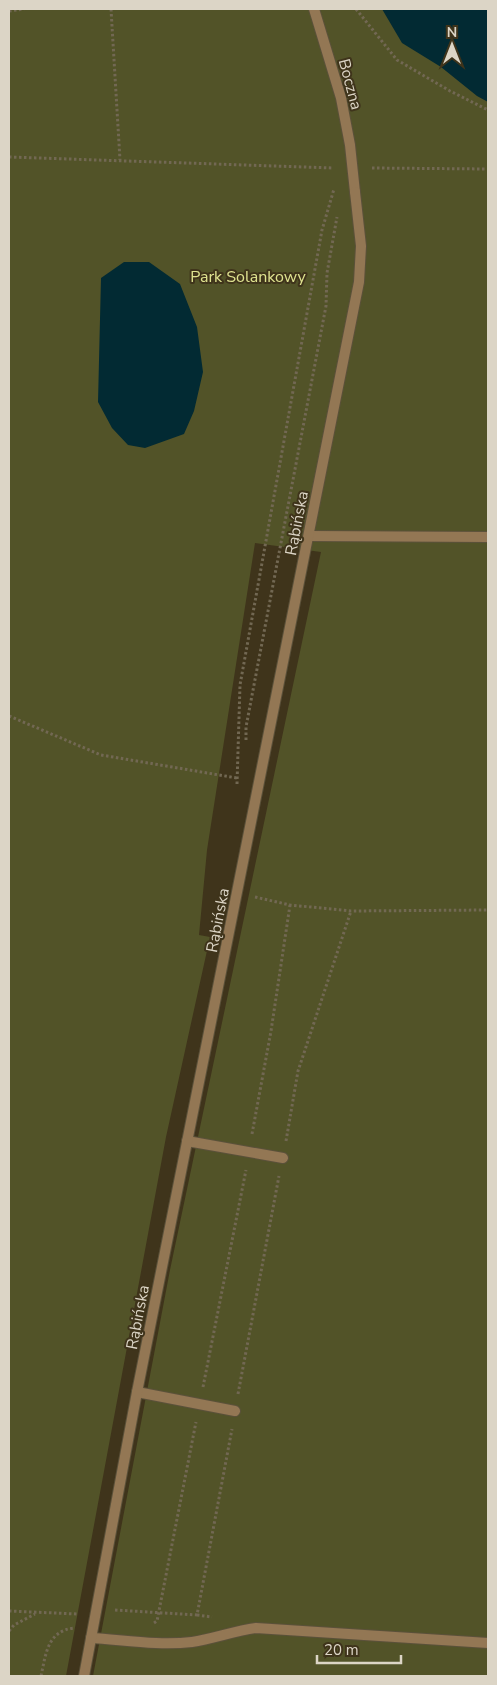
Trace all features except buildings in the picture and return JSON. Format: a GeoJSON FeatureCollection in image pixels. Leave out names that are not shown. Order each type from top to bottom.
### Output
{"type":"FeatureCollection","features":[{"type":"Feature","properties":{"kind":"street","name":"Boczna"},"geometry":{"type":"LineString","coordinates":[[314,9],[341,98],[350,145],[352,168]]}},
{"type":"Feature","properties":{"kind":"street","name":"Rąbińska"},"geometry":{"type":"LineString","coordinates":[[84,1676],[137,1392],[359,282],[361,246],[352,168]]}},
{"type":"Feature","properties":{"kind":"street"},"geometry":{"type":"LineString","coordinates":[[309,536],[488,537]]}},
{"type":"Feature","properties":{"kind":"street"},"geometry":{"type":"LineString","coordinates":[[187,1141],[282,1158]]}},
{"type":"Feature","properties":{"kind":"street"},"geometry":{"type":"LineString","coordinates":[[137,1392],[235,1411]]}},
{"type":"Feature","properties":{"kind":"street"},"geometry":{"type":"LineString","coordinates":[[91,1638],[174,1643],[193,1642],[256,1628],[488,1643]]}},
{"type":"Feature","properties":{"kind":"path"},"geometry":{"type":"LineString","coordinates":[[9,11],[24,9]]}},
{"type":"Feature","properties":{"kind":"path"},"geometry":{"type":"LineString","coordinates":[[111,9],[120,161]]}},
{"type":"Feature","properties":{"kind":"path"},"geometry":{"type":"LineString","coordinates":[[356,9],[397,60],[450,91],[488,110]]}},
{"type":"Feature","properties":{"kind":"path"},"geometry":{"type":"LineString","coordinates":[[9,156],[352,168],[488,169]]}},
{"type":"Feature","properties":{"kind":"path"},"geometry":{"type":"LineString","coordinates":[[236,787],[240,685],[322,230],[336,184],[352,168]]}},
{"type":"Feature","properties":{"kind":"path"},"geometry":{"type":"LineString","coordinates":[[246,746],[246,727],[326,306],[327,273],[338,208]]}},
{"type":"Feature","properties":{"kind":"path"},"geometry":{"type":"LineString","coordinates":[[9,716],[101,755],[237,778]]}},
{"type":"Feature","properties":{"kind":"path"},"geometry":{"type":"LineString","coordinates":[[237,893],[290,905],[351,911],[488,910]]}},
{"type":"Feature","properties":{"kind":"path"},"geometry":{"type":"LineString","coordinates":[[153,1623],[157,1621],[249,1152],[271,1031],[290,905]]}},
{"type":"Feature","properties":{"kind":"path"},"geometry":{"type":"LineString","coordinates":[[9,1612],[85,1614],[105,1609],[198,1615],[298,1072],[351,911]]}},
{"type":"Feature","properties":{"kind":"path"},"geometry":{"type":"LineString","coordinates":[[9,1631],[14,1625],[37,1613]]}},
{"type":"Feature","properties":{"kind":"path"},"geometry":{"type":"LineString","coordinates":[[41,1676],[47,1648],[55,1636],[65,1630],[81,1628],[94,1623]]}},
{"type":"Feature","properties":{"kind":"green space","name":"Park Solankowy"},"geometry":{"type":"Polygon","coordinates":[[[9,9],[488,9],[488,1676],[93,1676],[170,1270],[321,552],[255,543],[207,850],[199,935],[210,937],[166,1137],[66,1676],[9,1676],[9,9]]]}},
{"type":"Feature","properties":{"kind":"water"},"geometry":{"type":"Polygon","coordinates":[[[382,9],[488,9],[488,102],[477,96],[441,67],[402,43],[382,9]]]}},
{"type":"Feature","properties":{"kind":"water"},"geometry":{"type":"Polygon","coordinates":[[[124,262],[149,262],[180,284],[197,327],[203,372],[194,411],[184,434],[145,448],[128,445],[112,428],[98,402],[101,278],[124,262]]]}}]}
